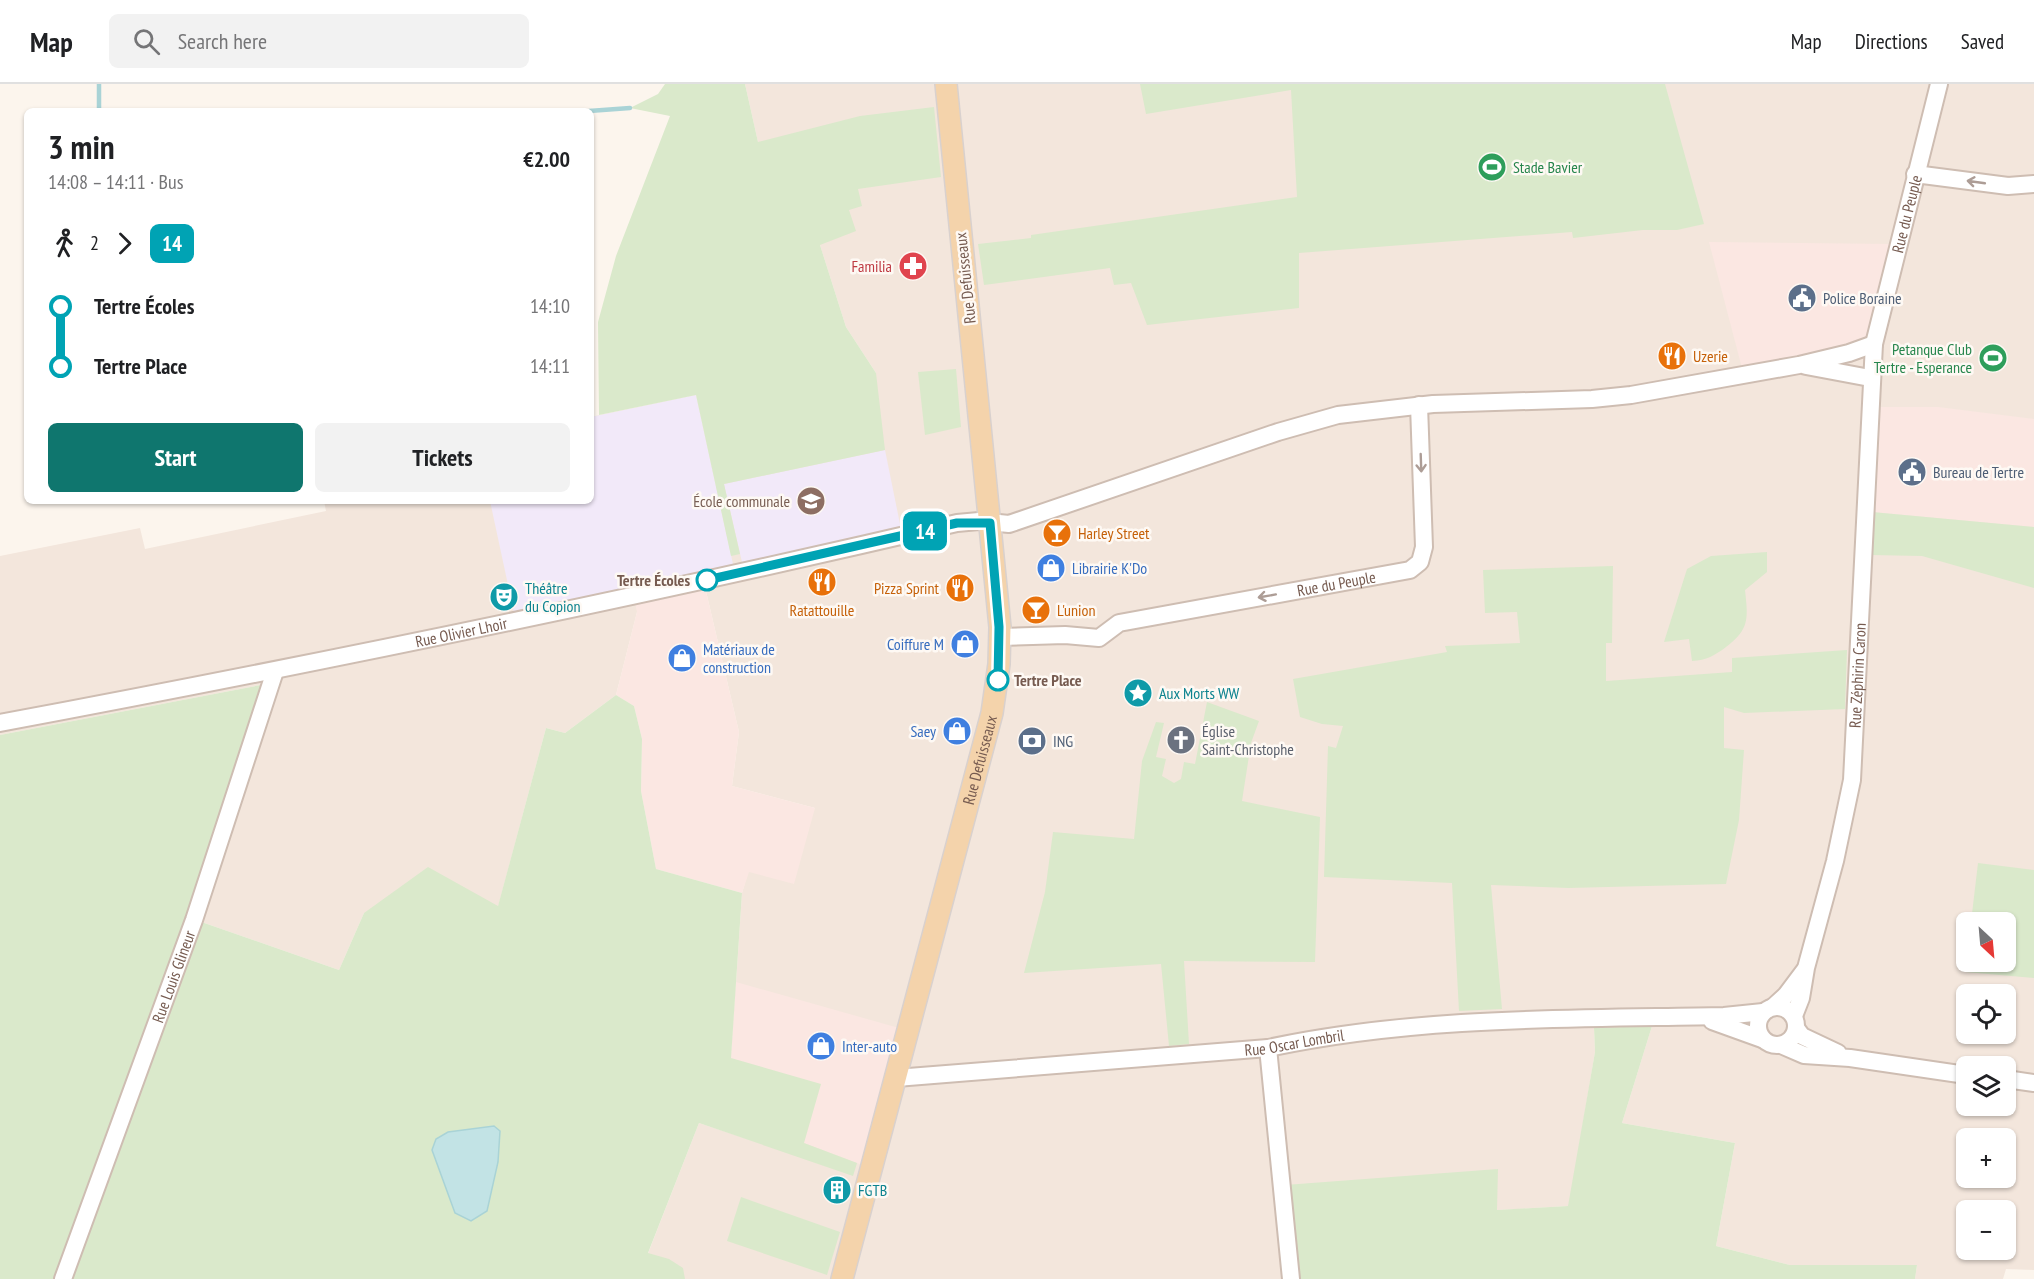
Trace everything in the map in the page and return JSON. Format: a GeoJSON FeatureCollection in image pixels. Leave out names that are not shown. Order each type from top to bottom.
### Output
{"type":"FeatureCollection","features":[{"type":"Feature","properties":{"kind":"main road","name":"Rue Defuisseaux"},"geometry":{"type":"LineString","coordinates":[[843,1279],[909,1021],[997,694],[1000,637],[946,84]]}},
{"type":"Feature","properties":{"kind":"street","name":"Rue du Peuple"},"geometry":{"type":"LineString","coordinates":[[1870,378],[1874,344],[1939,84]]}},
{"type":"Feature","properties":{"kind":"street"},"geometry":{"type":"LineString","coordinates":[[1915,174],[2008,186],[2034,184]]}},
{"type":"Feature","properties":{"kind":"street"},"geometry":{"type":"LineString","coordinates":[[990,523],[1004,524],[1018,521],[1278,432],[1328,418],[1378,408],[1621,396],[1799,365],[1849,353],[1874,344]]}},
{"type":"Feature","properties":{"kind":"street"},"geometry":{"type":"LineString","coordinates":[[1799,365],[1870,378]]}},
{"type":"Feature","properties":{"kind":"street","name":"Rue Zéphirin Caron"},"geometry":{"type":"LineString","coordinates":[[1795,1022],[1806,968],[1835,861],[1852,780],[1870,378]]}},
{"type":"Feature","properties":{"kind":"street","name":"Rue du Peuple"},"geometry":{"type":"LineString","coordinates":[[1000,637],[1076,635],[1099,638],[1119,622],[1417,567],[1424,547],[1419,405]]}},
{"type":"Feature","properties":{"kind":"street","name":"Rue Olivier Lhoir"},"geometry":{"type":"LineString","coordinates":[[0,723],[275,671],[617,600],[957,523],[990,523]]}},
{"type":"Feature","properties":{"kind":"street","name":"Rue Louis Glineur"},"geometry":{"type":"LineString","coordinates":[[63,1279],[194,920],[275,671]]}},
{"type":"Feature","properties":{"kind":"street","name":"Rue Zéphirin Caron"},"geometry":{"type":"LineString","coordinates":[[1768,1009],[1786,995],[1806,968]]}},
{"type":"Feature","properties":{"kind":"street"},"geometry":{"type":"LineString","coordinates":[[1850,1058],[1802,1036],[1795,1022],[1781,1006],[1768,1009],[1757,1023],[1762,1039],[1769,1044],[1781,1045],[1804,1055],[1850,1058],[1956,1074]]}},
{"type":"Feature","properties":{"kind":"street","name":"Rue Oscar Lombril"},"geometry":{"type":"LineString","coordinates":[[896,1078],[1268,1048],[1323,1036],[1433,1023],[1693,1017],[1768,1009]]}},
{"type":"Feature","properties":{"kind":"street","name":"Rue Oscar Lombril"},"geometry":{"type":"LineString","coordinates":[[1693,1017],[1749,1032],[1762,1039]]}},
{"type":"Feature","properties":{"kind":"street"},"geometry":{"type":"LineString","coordinates":[[1781,1045],[1791,1039],[1795,1022]]}},
{"type":"Feature","properties":{"kind":"street"},"geometry":{"type":"LineString","coordinates":[[1268,1048],[1291,1279]]}},
{"type":"Feature","properties":{"kind":"street"},"geometry":{"type":"LineString","coordinates":[[2016,1080],[2034,1083]]}},
{"type":"Feature","properties":{"kind":"shaded area"},"geometry":{"type":"Polygon","coordinates":[[[745,84],[2034,84],[2034,1270],[2006,1269],[2003,1279],[1915,1279],[1917,1265],[1790,1265],[1716,1246],[1735,1143],[1622,1123],[1652,1026],[1594,1029],[1595,1052],[1569,1206],[1497,1210],[1497,1169],[1295,1279],[638,1279],[699,1123],[793,1154],[804,1143],[820,1084],[731,1058],[742,893],[748,872],[815,808],[732,786],[739,732],[705,587],[637,612],[616,695],[565,733],[546,728],[498,907],[364,913],[339,970],[190,918],[266,684],[0,735],[0,556],[140,528],[145,549],[326,511],[325,504],[594,504],[594,416],[696,395],[716,486],[876,373],[846,327],[820,245],[758,142],[745,84]]]}},
{"type":"Feature","properties":{"kind":"shaded area"},"geometry":{"type":"Polygon","coordinates":[[[1709,242],[1893,244],[1872,340],[1743,372],[1709,242]]]}},
{"type":"Feature","properties":{"kind":"shaded area"},"geometry":{"type":"Polygon","coordinates":[[[696,395],[733,564],[514,613],[491,504],[594,504],[594,416],[696,395]]]}},
{"type":"Feature","properties":{"kind":"shaded area"},"geometry":{"type":"Polygon","coordinates":[[[1876,407],[1938,407],[2034,419],[2034,527],[1872,512],[1876,407]]]}},
{"type":"Feature","properties":{"kind":"shaded area","name":"École communale"},"geometry":{"type":"Polygon","coordinates":[[[885,450],[901,529],[742,562],[724,484],[885,450]]]}},
{"type":"Feature","properties":{"kind":"shaded area"},"geometry":{"type":"Polygon","coordinates":[[[705,587],[739,732],[732,786],[815,808],[794,884],[749,872],[742,893],[656,869],[641,791],[642,739],[634,706],[616,695],[637,612],[635,603],[705,587]]]}},
{"type":"Feature","properties":{"kind":"shaded area"},"geometry":{"type":"Polygon","coordinates":[[[736,982],[899,1028],[865,1166],[804,1143],[731,1058],[736,982]]]}},
{"type":"Feature","properties":{"kind":"green space"},"geometry":{"type":"Polygon","coordinates":[[[665,84],[745,84],[758,142],[860,116],[934,107],[941,177],[858,189],[862,206],[849,210],[856,231],[820,245],[846,327],[876,373],[885,450],[724,484],[740,554],[731,556],[696,395],[599,415],[598,322],[616,256],[670,116],[630,108],[658,94],[665,84]]]}},
{"type":"Feature","properties":{"kind":"green space","name":"Stade Bavier"},"geometry":{"type":"Polygon","coordinates":[[[1140,84],[1665,84],[1704,224],[1677,230],[1643,230],[1573,238],[1572,232],[1299,253],[1299,308],[1147,325],[1131,283],[1114,285],[1110,268],[984,285],[978,244],[1297,197],[1291,90],[1146,114],[1140,84]]]}},
{"type":"Feature","properties":{"kind":"green space"},"geometry":{"type":"Polygon","coordinates":[[[956,369],[961,427],[925,435],[918,372],[956,369]]]}},
{"type":"Feature","properties":{"kind":"green space"},"geometry":{"type":"Polygon","coordinates":[[[1872,512],[2034,527],[2034,588],[1922,556],[1870,555],[1872,512]]]}},
{"type":"Feature","properties":{"kind":"green space"},"geometry":{"type":"Polygon","coordinates":[[[1767,552],[1767,572],[1745,590],[1746,622],[1734,641],[1710,657],[1692,661],[1689,639],[1664,642],[1687,569],[1711,556],[1767,552]]]}},
{"type":"Feature","properties":{"kind":"green space"},"geometry":{"type":"Polygon","coordinates":[[[1613,566],[1612,643],[1606,643],[1606,681],[1732,672],[1732,658],[1847,650],[1845,709],[1744,713],[1724,707],[1724,748],[1744,750],[1739,820],[1726,884],[1568,888],[1491,885],[1502,1009],[1459,1011],[1452,883],[1324,877],[1328,746],[1336,748],[1343,726],[1322,724],[1300,717],[1293,679],[1447,652],[1445,646],[1520,643],[1517,612],[1485,613],[1483,570],[1613,566]]]}},
{"type":"Feature","properties":{"kind":"green space"},"geometry":{"type":"Polygon","coordinates":[[[266,684],[190,918],[339,970],[364,913],[428,867],[498,906],[546,728],[565,733],[616,695],[634,706],[642,739],[641,791],[656,869],[742,893],[731,1058],[821,1084],[804,1143],[857,1163],[853,1176],[699,1123],[648,1253],[669,1259],[683,1268],[685,1279],[0,1279],[0,735],[266,684]]]}},
{"type":"Feature","properties":{"kind":"green space"},"geometry":{"type":"Polygon","coordinates":[[[1207,702],[1259,721],[1251,743],[1242,801],[1320,817],[1315,962],[1184,961],[1189,1044],[1169,1046],[1161,964],[1024,973],[1045,892],[1053,832],[1134,839],[1142,761],[1156,722],[1164,723],[1156,757],[1166,759],[1162,776],[1174,783],[1181,779],[1184,762],[1195,764],[1207,702]]]}},
{"type":"Feature","properties":{"kind":"green space"},"geometry":{"type":"Polygon","coordinates":[[[1978,863],[2034,870],[2034,978],[1965,972],[2016,972],[2016,912],[1972,912],[1978,863]]]}},
{"type":"Feature","properties":{"kind":"green space"},"geometry":{"type":"Polygon","coordinates":[[[1652,1026],[1622,1123],[1735,1143],[1716,1246],[1790,1265],[1917,1265],[1915,1279],[1295,1279],[1285,1185],[1498,1169],[1497,1210],[1568,1206],[1595,1052],[1594,1028],[1652,1026]]]}},
{"type":"Feature","properties":{"kind":"green space"},"geometry":{"type":"Polygon","coordinates":[[[741,1197],[840,1232],[827,1275],[727,1241],[741,1197]]]}},
{"type":"Feature","properties":{"kind":"water"},"geometry":{"type":"Polygon","coordinates":[[[494,1126],[500,1131],[498,1162],[487,1211],[471,1221],[455,1213],[432,1150],[436,1139],[448,1132],[494,1126]]]}},
{"type":"Feature","properties":{"kind":"waterway"},"geometry":{"type":"LineString","coordinates":[[99,84],[99,108]]}},
{"type":"Feature","properties":{"kind":"waterway"},"geometry":{"type":"LineString","coordinates":[[594,111],[630,108]]}},
{"type":"Feature","properties":{"kind":"bus line","name":"14"},"geometry":{"type":"LineString","coordinates":[[707,580],[957,523],[979,521],[990,523],[999,627],[998,680]]}},
{"type":"Feature","properties":{"kind":"place","name":"Stade Bavier"},"geometry":{"type":"Point","coordinates":[1492,167]}},
{"type":"Feature","properties":{"kind":"place","name":"Familia"},"geometry":{"type":"Point","coordinates":[913,266]}},
{"type":"Feature","properties":{"kind":"place","name":"Police Boraine"},"geometry":{"type":"Point","coordinates":[1802,298]}},
{"type":"Feature","properties":{"kind":"place","name":"Uzerie"},"geometry":{"type":"Point","coordinates":[1672,356]}},
{"type":"Feature","properties":{"kind":"place","name":"Petanque Club Tertre - Esperance"},"geometry":{"type":"Point","coordinates":[1993,358]}},
{"type":"Feature","properties":{"kind":"place","name":"Bureau de Tertre"},"geometry":{"type":"Point","coordinates":[1912,472]}},
{"type":"Feature","properties":{"kind":"place","name":"École communale"},"geometry":{"type":"Point","coordinates":[811,501]}},
{"type":"Feature","properties":{"kind":"place","name":"Harley Street"},"geometry":{"type":"Point","coordinates":[1057,533]}},
{"type":"Feature","properties":{"kind":"place","name":"Librairie K'Do"},"geometry":{"type":"Point","coordinates":[1051,568]}},
{"type":"Feature","properties":{"kind":"place","name":"Tertre Écoles"},"geometry":{"type":"Point","coordinates":[707,580]}},
{"type":"Feature","properties":{"kind":"place","name":"Ratattouille"},"geometry":{"type":"Point","coordinates":[822,582]}},
{"type":"Feature","properties":{"kind":"place","name":"Pizza Sprint"},"geometry":{"type":"Point","coordinates":[960,588]}},
{"type":"Feature","properties":{"kind":"place","name":"Théâtre du Copion"},"geometry":{"type":"Point","coordinates":[504,597]}},
{"type":"Feature","properties":{"kind":"place","name":"L'union"},"geometry":{"type":"Point","coordinates":[1036,610]}},
{"type":"Feature","properties":{"kind":"place","name":"Coiffure M"},"geometry":{"type":"Point","coordinates":[965,644]}},
{"type":"Feature","properties":{"kind":"place","name":"Matériaux de construction"},"geometry":{"type":"Point","coordinates":[682,658]}},
{"type":"Feature","properties":{"kind":"place","name":"Tertre Place"},"geometry":{"type":"Point","coordinates":[998,680]}},
{"type":"Feature","properties":{"kind":"place","name":"Aux Morts WW"},"geometry":{"type":"Point","coordinates":[1138,693]}},
{"type":"Feature","properties":{"kind":"place","name":"Saey"},"geometry":{"type":"Point","coordinates":[957,731]}},
{"type":"Feature","properties":{"kind":"place","name":"Église Saint-Christophe"},"geometry":{"type":"Point","coordinates":[1181,740]}},
{"type":"Feature","properties":{"kind":"place","name":"ING"},"geometry":{"type":"Point","coordinates":[1032,741]}},
{"type":"Feature","properties":{"kind":"place","name":"Inter-auto"},"geometry":{"type":"Point","coordinates":[821,1046]}},
{"type":"Feature","properties":{"kind":"place","name":"FGTB"},"geometry":{"type":"Point","coordinates":[837,1190]}}]}
